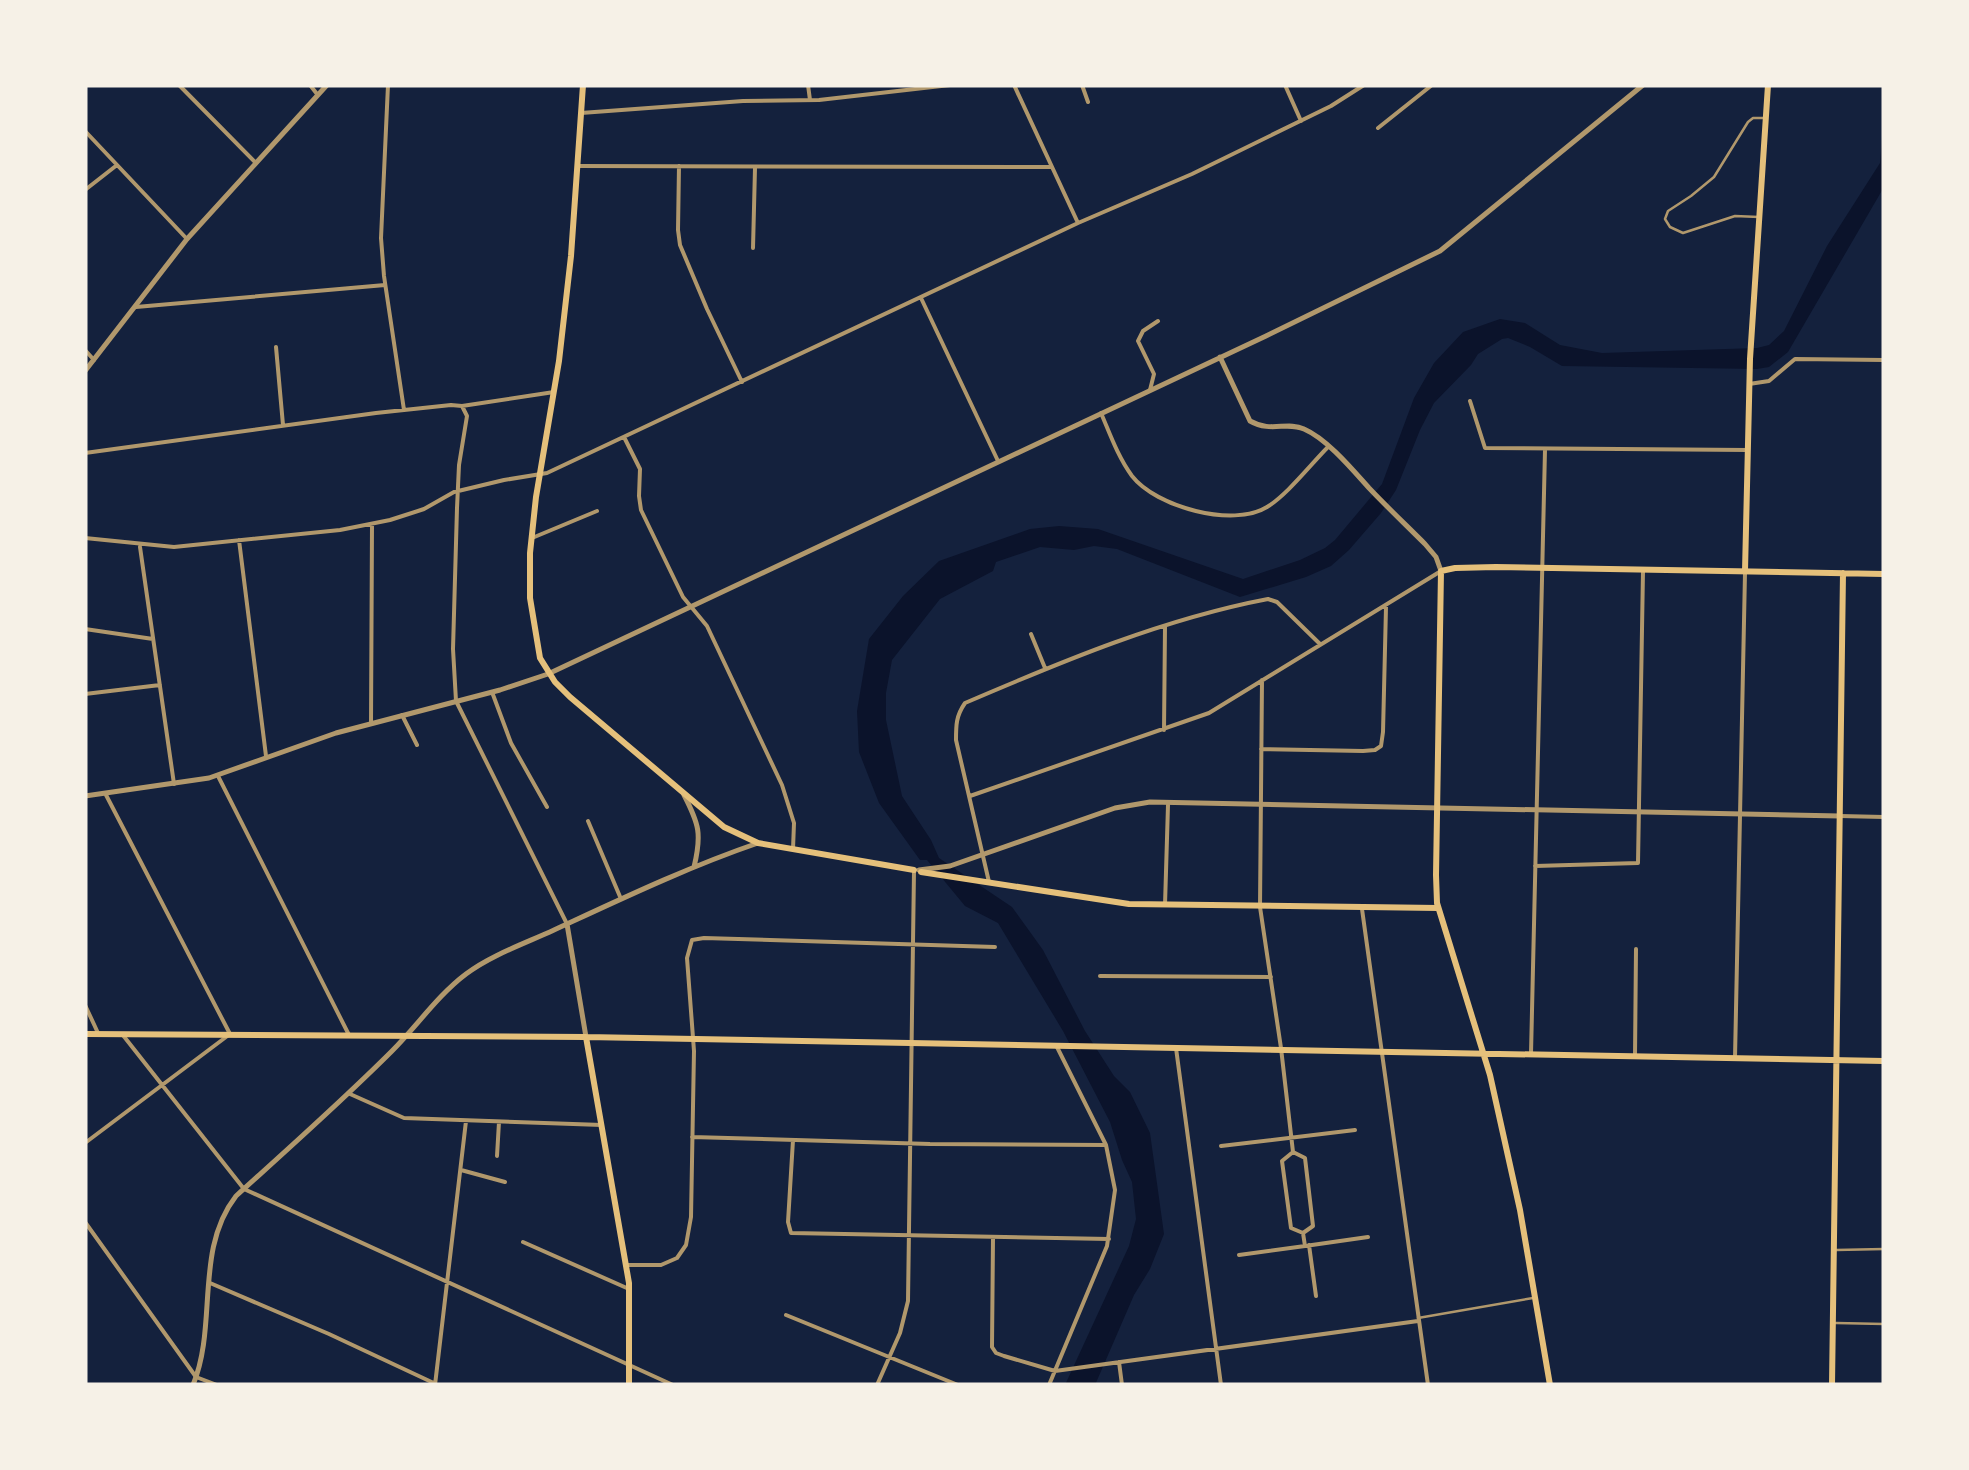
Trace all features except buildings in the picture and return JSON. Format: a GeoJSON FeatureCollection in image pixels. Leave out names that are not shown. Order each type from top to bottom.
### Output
{"type":"FeatureCollection","features":[{"type":"Feature","properties":{"kind":"main road"},"geometry":{"type":"LineString","coordinates":[[583,85],[571,256],[530,539],[534,625],[540,658],[548,674],[570,696],[724,827],[758,844],[1116,902],[1438,908]]}},
{"type":"Feature","properties":{"kind":"main road"},"geometry":{"type":"LineString","coordinates":[[1746,571],[1749,380],[1768,85]]}},
{"type":"Feature","properties":{"kind":"main road"},"geometry":{"type":"LineString","coordinates":[[1550,1385],[1520,1210],[1484,1053],[1438,908],[1442,571],[1541,568],[1884,574]]}},
{"type":"Feature","properties":{"kind":"main road"},"geometry":{"type":"LineString","coordinates":[[1832,1385],[1843,573]]}},
{"type":"Feature","properties":{"kind":"main road"},"geometry":{"type":"LineString","coordinates":[[85,1034],[586,1036],[1884,1061]]}},
{"type":"Feature","properties":{"kind":"main road"},"geometry":{"type":"LineString","coordinates":[[586,1036],[629,1288],[630,1385]]}},
{"type":"Feature","properties":{"kind":"street"},"geometry":{"type":"LineString","coordinates":[[179,85],[255,162]]}},
{"type":"Feature","properties":{"kind":"street"},"geometry":{"type":"LineString","coordinates":[[310,85],[317,94]]}},
{"type":"Feature","properties":{"kind":"street"},"geometry":{"type":"LineString","coordinates":[[85,371],[188,239],[327,85]]}},
{"type":"Feature","properties":{"kind":"street"},"geometry":{"type":"LineString","coordinates":[[388,85],[381,238],[404,410]]}},
{"type":"Feature","properties":{"kind":"street"},"geometry":{"type":"LineString","coordinates":[[808,85],[810,100]]}},
{"type":"Feature","properties":{"kind":"street"},"geometry":{"type":"LineString","coordinates":[[581,112],[810,100],[950,85]]}},
{"type":"Feature","properties":{"kind":"street"},"geometry":{"type":"LineString","coordinates":[[1014,85],[1078,223]]}},
{"type":"Feature","properties":{"kind":"street"},"geometry":{"type":"LineString","coordinates":[[1082,85],[1088,102]]}},
{"type":"Feature","properties":{"kind":"street"},"geometry":{"type":"LineString","coordinates":[[1285,85],[1301,121]]}},
{"type":"Feature","properties":{"kind":"street"},"geometry":{"type":"LineString","coordinates":[[85,538],[174,547],[340,530],[424,509],[458,492],[547,474],[1078,223],[1192,174],[1342,100],[1364,85]]}},
{"type":"Feature","properties":{"kind":"street"},"geometry":{"type":"LineString","coordinates":[[1378,128],[1432,85]]}},
{"type":"Feature","properties":{"kind":"street"},"geometry":{"type":"LineString","coordinates":[[85,796],[217,774],[371,724],[548,674],[1440,251],[1643,85]]}},
{"type":"Feature","properties":{"kind":"street"},"geometry":{"type":"LineString","coordinates":[[1759,217],[1735,216],[1683,234],[1670,227],[1665,218],[1668,211],[1714,176],[1748,122],[1766,118]]}},
{"type":"Feature","properties":{"kind":"street"},"geometry":{"type":"LineString","coordinates":[[85,131],[188,239]]}},
{"type":"Feature","properties":{"kind":"street"},"geometry":{"type":"LineString","coordinates":[[85,190],[117,165]]}},
{"type":"Feature","properties":{"kind":"street"},"geometry":{"type":"LineString","coordinates":[[577,166],[1052,168]]}},
{"type":"Feature","properties":{"kind":"street"},"geometry":{"type":"LineString","coordinates":[[679,166],[680,246],[742,382]]}},
{"type":"Feature","properties":{"kind":"street"},"geometry":{"type":"LineString","coordinates":[[753,248],[755,166]]}},
{"type":"Feature","properties":{"kind":"street"},"geometry":{"type":"LineString","coordinates":[[135,308],[386,286]]}},
{"type":"Feature","properties":{"kind":"street"},"geometry":{"type":"LineString","coordinates":[[920,297],[998,461]]}},
{"type":"Feature","properties":{"kind":"street"},"geometry":{"type":"LineString","coordinates":[[1150,390],[1154,374],[1138,341],[1143,331],[1158,321]]}},
{"type":"Feature","properties":{"kind":"street"},"geometry":{"type":"LineString","coordinates":[[276,347],[283,425]]}},
{"type":"Feature","properties":{"kind":"street"},"geometry":{"type":"LineString","coordinates":[[85,350],[94,360]]}},
{"type":"Feature","properties":{"kind":"street"},"geometry":{"type":"LineString","coordinates":[[969,796],[1210,713],[1442,571],[1436,558],[1390,508],[1314,435],[1300,426],[1272,428],[1250,421],[1220,357]]}},
{"type":"Feature","properties":{"kind":"street"},"geometry":{"type":"LineString","coordinates":[[1749,380],[1769,381],[1795,359],[1884,360]]}},
{"type":"Feature","properties":{"kind":"street"},"geometry":{"type":"LineString","coordinates":[[85,453],[554,392]]}},
{"type":"Feature","properties":{"kind":"street"},"geometry":{"type":"LineString","coordinates":[[1470,401],[1485,448],[1748,450]]}},
{"type":"Feature","properties":{"kind":"street"},"geometry":{"type":"LineString","coordinates":[[462,406],[468,416],[458,465],[456,701],[567,924],[586,1036]]}},
{"type":"Feature","properties":{"kind":"street"},"geometry":{"type":"LineString","coordinates":[[1101,413],[1118,454],[1132,476],[1150,493],[1214,515],[1253,514],[1270,506],[1328,447]]}},
{"type":"Feature","properties":{"kind":"street"},"geometry":{"type":"LineString","coordinates":[[624,437],[640,473],[639,506],[682,597],[707,626],[782,785],[794,823],[794,849]]}},
{"type":"Feature","properties":{"kind":"street"},"geometry":{"type":"LineString","coordinates":[[1531,1054],[1545,450]]}},
{"type":"Feature","properties":{"kind":"street"},"geometry":{"type":"LineString","coordinates":[[530,539],[597,511]]}},
{"type":"Feature","properties":{"kind":"street"},"geometry":{"type":"LineString","coordinates":[[371,724],[372,524]]}},
{"type":"Feature","properties":{"kind":"street"},"geometry":{"type":"LineString","coordinates":[[238,540],[266,756]]}},
{"type":"Feature","properties":{"kind":"street"},"geometry":{"type":"LineString","coordinates":[[140,545],[174,784]]}},
{"type":"Feature","properties":{"kind":"street"},"geometry":{"type":"LineString","coordinates":[[1535,866],[1638,864],[1643,570]]}},
{"type":"Feature","properties":{"kind":"street"},"geometry":{"type":"LineString","coordinates":[[1735,1058],[1746,571]]}},
{"type":"Feature","properties":{"kind":"street"},"geometry":{"type":"LineString","coordinates":[[986,882],[956,740],[958,712],[965,703],[1078,654],[1268,599],[1277,602],[1320,644]]}},
{"type":"Feature","properties":{"kind":"street"},"geometry":{"type":"LineString","coordinates":[[1261,749],[1363,751],[1381,746],[1386,604]]}},
{"type":"Feature","properties":{"kind":"street"},"geometry":{"type":"LineString","coordinates":[[1164,730],[1165,627]]}},
{"type":"Feature","properties":{"kind":"street"},"geometry":{"type":"LineString","coordinates":[[85,629],[153,640]]}},
{"type":"Feature","properties":{"kind":"street"},"geometry":{"type":"LineString","coordinates":[[1031,634],[1045,668]]}},
{"type":"Feature","properties":{"kind":"street"},"geometry":{"type":"LineString","coordinates":[[1262,680],[1260,907],[1293,1152]]}},
{"type":"Feature","properties":{"kind":"street"},"geometry":{"type":"LineString","coordinates":[[85,694],[160,685]]}},
{"type":"Feature","properties":{"kind":"street"},"geometry":{"type":"LineString","coordinates":[[492,692],[511,743],[548,807]]}},
{"type":"Feature","properties":{"kind":"street"},"geometry":{"type":"LineString","coordinates":[[402,715],[416,745]]}},
{"type":"Feature","properties":{"kind":"street"},"geometry":{"type":"LineString","coordinates":[[217,774],[349,1035]]}},
{"type":"Feature","properties":{"kind":"street"},"geometry":{"type":"LineString","coordinates":[[85,1143],[230,1034],[105,794]]}},
{"type":"Feature","properties":{"kind":"street"},"geometry":{"type":"LineString","coordinates":[[684,795],[698,822],[699,848],[694,866]]}},
{"type":"Feature","properties":{"kind":"street"},"geometry":{"type":"LineString","coordinates":[[877,1385],[900,1333],[908,1301],[913,944],[919,871],[950,866],[1137,803],[1884,817]]}},
{"type":"Feature","properties":{"kind":"street"},"geometry":{"type":"LineString","coordinates":[[1165,905],[1168,803]]}},
{"type":"Feature","properties":{"kind":"street"},"geometry":{"type":"LineString","coordinates":[[588,821],[621,899]]}},
{"type":"Feature","properties":{"kind":"street"},"geometry":{"type":"LineString","coordinates":[[193,1385],[205,1346],[211,1258],[229,1205],[350,1094],[453,984],[469,971],[621,899],[694,866],[758,844]]}},
{"type":"Feature","properties":{"kind":"street"},"geometry":{"type":"LineString","coordinates":[[1361,908],[1428,1385]]}},
{"type":"Feature","properties":{"kind":"street"},"geometry":{"type":"LineString","coordinates":[[626,1265],[661,1264],[677,1258],[686,1245],[691,1216],[693,1039],[686,958],[692,940],[995,947]]}},
{"type":"Feature","properties":{"kind":"street"},"geometry":{"type":"LineString","coordinates":[[1635,1056],[1636,949]]}},
{"type":"Feature","properties":{"kind":"street"},"geometry":{"type":"LineString","coordinates":[[1100,976],[1271,977]]}},
{"type":"Feature","properties":{"kind":"street"},"geometry":{"type":"LineString","coordinates":[[85,1005],[98,1033]]}},
{"type":"Feature","properties":{"kind":"street"},"geometry":{"type":"LineString","coordinates":[[122,1034],[244,1189],[673,1385]]}},
{"type":"Feature","properties":{"kind":"street"},"geometry":{"type":"LineString","coordinates":[[1049,1385],[1109,1239],[1114,1190],[1106,1145],[1059,1045]]}},
{"type":"Feature","properties":{"kind":"street"},"geometry":{"type":"LineString","coordinates":[[1176,1046],[1221,1385]]}},
{"type":"Feature","properties":{"kind":"street"},"geometry":{"type":"LineString","coordinates":[[350,1094],[404,1118],[602,1125]]}},
{"type":"Feature","properties":{"kind":"street"},"geometry":{"type":"LineString","coordinates":[[210,1283],[436,1384],[466,1121]]}},
{"type":"Feature","properties":{"kind":"street"},"geometry":{"type":"LineString","coordinates":[[497,1156],[499,1122]]}},
{"type":"Feature","properties":{"kind":"street"},"geometry":{"type":"LineString","coordinates":[[1221,1146],[1355,1130]]}},
{"type":"Feature","properties":{"kind":"street"},"geometry":{"type":"LineString","coordinates":[[692,1138],[1106,1145]]}},
{"type":"Feature","properties":{"kind":"street"},"geometry":{"type":"LineString","coordinates":[[793,1140],[788,1222],[791,1234],[1109,1239]]}},
{"type":"Feature","properties":{"kind":"street"},"geometry":{"type":"LineString","coordinates":[[1293,1152],[1282,1161],[1291,1228],[1303,1233]]}},
{"type":"Feature","properties":{"kind":"street"},"geometry":{"type":"LineString","coordinates":[[1293,1152],[1305,1158],[1313,1226],[1303,1233]]}},
{"type":"Feature","properties":{"kind":"street"},"geometry":{"type":"LineString","coordinates":[[461,1170],[505,1182]]}},
{"type":"Feature","properties":{"kind":"street"},"geometry":{"type":"LineString","coordinates":[[85,1222],[196,1377],[216,1385]]}},
{"type":"Feature","properties":{"kind":"street"},"geometry":{"type":"LineString","coordinates":[[1303,1233],[1316,1296]]}},
{"type":"Feature","properties":{"kind":"street"},"geometry":{"type":"LineString","coordinates":[[1239,1255],[1368,1236]]}},
{"type":"Feature","properties":{"kind":"street"},"geometry":{"type":"LineString","coordinates":[[993,1238],[992,1347],[996,1353],[1055,1372],[1418,1319],[1535,1297]]}},
{"type":"Feature","properties":{"kind":"street"},"geometry":{"type":"LineString","coordinates":[[523,1242],[629,1288]]}},
{"type":"Feature","properties":{"kind":"street"},"geometry":{"type":"LineString","coordinates":[[1834,1250],[1884,1249]]}},
{"type":"Feature","properties":{"kind":"street"},"geometry":{"type":"LineString","coordinates":[[786,1315],[958,1385]]}},
{"type":"Feature","properties":{"kind":"street"},"geometry":{"type":"LineString","coordinates":[[1832,1323],[1884,1324]]}},
{"type":"Feature","properties":{"kind":"street"},"geometry":{"type":"LineString","coordinates":[[1119,1362],[1122,1385]]}},
{"type":"Feature","properties":{"kind":"water"},"geometry":{"type":"Polygon","coordinates":[[[1884,109],[1884,187],[1788,352],[1769,367],[1562,366],[1530,347],[1502,339],[1478,354],[1434,403],[1396,490],[1381,513],[1331,566],[1240,597],[1117,549],[1040,547],[996,562],[993,571],[940,599],[892,660],[886,720],[902,796],[939,858],[1012,907],[1043,950],[1085,1031],[1114,1076],[1130,1092],[1150,1133],[1164,1234],[1095,1385],[1065,1385],[1129,1246],[1136,1219],[1132,1182],[1110,1122],[1063,1031],[998,923],[965,906],[927,860],[920,860],[879,803],[859,752],[857,711],[869,639],[903,596],[939,561],[1030,529],[1098,529],[1243,579],[1325,548],[1382,484],[1414,398],[1434,363],[1463,332],[1500,319],[1525,323],[1560,345],[1602,353],[1769,345],[1784,331],[1827,246],[1880,163],[1884,109]]]}}]}
